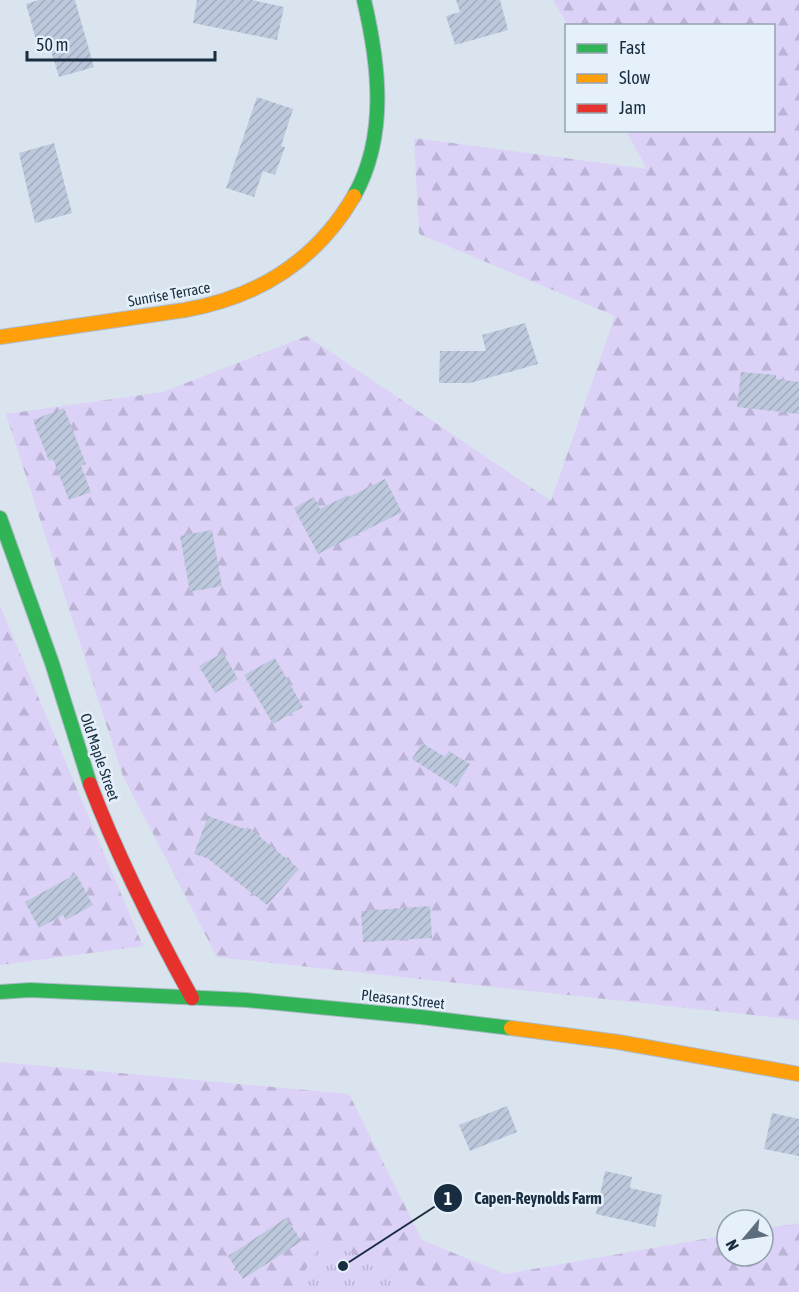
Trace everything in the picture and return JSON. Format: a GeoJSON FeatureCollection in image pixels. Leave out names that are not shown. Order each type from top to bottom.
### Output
{"type":"FeatureCollection","features":[{"type":"Feature","properties":{"kind":"street","name":"Sunrise Terrace"},"geometry":{"type":"LineString","coordinates":[[0,337],[203,307],[258,287],[303,259],[324,240],[341,220],[354,198],[366,170],[374,141],[379,85],[375,48],[364,0]]}},
{"type":"Feature","properties":{"kind":"street","name":"Old Maple Street"},"geometry":{"type":"LineString","coordinates":[[0,518],[52,663],[91,786],[123,863],[155,930],[192,998]]}},
{"type":"Feature","properties":{"kind":"street","name":"Pleasant Street"},"geometry":{"type":"LineString","coordinates":[[0,992],[30,990],[246,1000],[444,1020],[618,1042],[799,1074]]}},
{"type":"Feature","properties":{"kind":"green space"},"geometry":{"type":"Polygon","coordinates":[[[553,0],[799,0],[799,1020],[217,957],[123,776],[6,414],[163,392],[307,336],[551,501],[615,316],[419,234],[414,138],[647,169],[627,132],[775,132],[775,24],[567,24],[553,0]]]}},
{"type":"Feature","properties":{"kind":"green space"},"geometry":{"type":"Polygon","coordinates":[[[0,606],[143,946],[0,965],[0,606]]]}},
{"type":"Feature","properties":{"kind":"green space"},"geometry":{"type":"Polygon","coordinates":[[[0,1062],[349,1094],[422,1240],[505,1274],[715,1237],[715,1268],[775,1268],[775,1227],[799,1223],[799,1292],[0,1292],[0,1062]]]}},
{"type":"Feature","properties":{"kind":"green space"},"geometry":{"type":"Polygon","coordinates":[[[322,1239],[433,1292],[294,1292],[322,1239]]]}},
{"type":"Feature","properties":{"kind":"building"},"geometry":{"type":"Polygon","coordinates":[[[39,0],[75,0],[94,67],[59,77],[48,41],[37,44],[26,4],[39,0]]]}},
{"type":"Feature","properties":{"kind":"building"},"geometry":{"type":"Polygon","coordinates":[[[197,0],[252,0],[284,7],[277,40],[193,23],[197,0]]]}},
{"type":"Feature","properties":{"kind":"building"},"geometry":{"type":"Polygon","coordinates":[[[456,0],[500,0],[508,30],[455,45],[446,16],[460,12],[456,0]]]}},
{"type":"Feature","properties":{"kind":"building"},"geometry":{"type":"Polygon","coordinates":[[[257,97],[293,109],[281,146],[285,147],[275,175],[263,171],[254,197],[226,188],[257,97]]]}},
{"type":"Feature","properties":{"kind":"building"},"geometry":{"type":"Polygon","coordinates":[[[54,143],[72,213],[35,223],[19,153],[54,143]]]}},
{"type":"Feature","properties":{"kind":"building"},"geometry":{"type":"Polygon","coordinates":[[[525,323],[538,364],[470,383],[439,383],[440,351],[486,351],[482,335],[525,323]]]}},
{"type":"Feature","properties":{"kind":"building"},"geometry":{"type":"Polygon","coordinates":[[[741,372],[776,375],[776,379],[799,382],[799,414],[737,407],[741,372]]]}},
{"type":"Feature","properties":{"kind":"building"},"geometry":{"type":"Polygon","coordinates":[[[64,408],[86,464],[81,466],[91,492],[69,500],[53,459],[49,461],[33,420],[64,408]]]}},
{"type":"Feature","properties":{"kind":"building"},"geometry":{"type":"Polygon","coordinates":[[[385,479],[402,512],[318,554],[294,508],[314,497],[320,509],[385,479]]]}},
{"type":"Feature","properties":{"kind":"building"},"geometry":{"type":"Polygon","coordinates":[[[212,530],[222,586],[190,592],[180,536],[212,530]]]}},
{"type":"Feature","properties":{"kind":"building"},"geometry":{"type":"Polygon","coordinates":[[[223,653],[238,679],[215,693],[199,666],[223,653]]]}},
{"type":"Feature","properties":{"kind":"building"},"geometry":{"type":"Polygon","coordinates":[[[275,658],[303,707],[273,724],[244,675],[275,658]]]}},
{"type":"Feature","properties":{"kind":"building"},"geometry":{"type":"Polygon","coordinates":[[[422,743],[445,757],[449,751],[470,764],[456,787],[412,759],[422,743]]]}},
{"type":"Feature","properties":{"kind":"building"},"geometry":{"type":"Polygon","coordinates":[[[208,816],[245,829],[248,827],[299,869],[267,905],[207,858],[194,854],[208,816]]]}},
{"type":"Feature","properties":{"kind":"building"},"geometry":{"type":"Polygon","coordinates":[[[76,874],[93,905],[66,920],[63,915],[39,928],[25,902],[76,874]]]}},
{"type":"Feature","properties":{"kind":"building"},"geometry":{"type":"Polygon","coordinates":[[[430,906],[432,938],[363,942],[361,911],[430,906]]]}},
{"type":"Feature","properties":{"kind":"building"},"geometry":{"type":"Polygon","coordinates":[[[507,1106],[517,1132],[470,1151],[459,1125],[507,1106]]]}},
{"type":"Feature","properties":{"kind":"building"},"geometry":{"type":"Polygon","coordinates":[[[772,1113],[799,1119],[799,1156],[764,1149],[772,1113]]]}},
{"type":"Feature","properties":{"kind":"building"},"geometry":{"type":"Polygon","coordinates":[[[605,1171],[632,1177],[630,1188],[662,1195],[655,1227],[596,1214],[605,1171]]]}},
{"type":"Feature","properties":{"kind":"building"},"geometry":{"type":"Polygon","coordinates":[[[286,1218],[302,1241],[243,1279],[228,1256],[286,1218]]]}},
{"type":"Feature","properties":{"kind":"traffic: fast"},"geometry":{"type":"LineString","coordinates":[[354,196],[365,173],[376,124],[374,49],[364,0]]}},
{"type":"Feature","properties":{"kind":"traffic: fast"},"geometry":{"type":"LineString","coordinates":[[0,518],[52,663],[90,784]]}},
{"type":"Feature","properties":{"kind":"traffic: fast"},"geometry":{"type":"LineString","coordinates":[[0,992],[30,990],[246,1000],[511,1028]]}},
{"type":"Feature","properties":{"kind":"traffic: slow"},"geometry":{"type":"LineString","coordinates":[[0,337],[185,310],[237,296],[261,285],[303,257],[339,219],[354,196]]}},
{"type":"Feature","properties":{"kind":"traffic: slow"},"geometry":{"type":"LineString","coordinates":[[511,1028],[618,1042],[799,1074]]}},
{"type":"Feature","properties":{"kind":"traffic: jam"},"geometry":{"type":"LineString","coordinates":[[90,784],[137,893],[192,998]]}},
{"type":"Feature","properties":{"kind":"place","name":"Capen-Reynolds Farm"},"geometry":{"type":"Point","coordinates":[343,1266]}}]}
